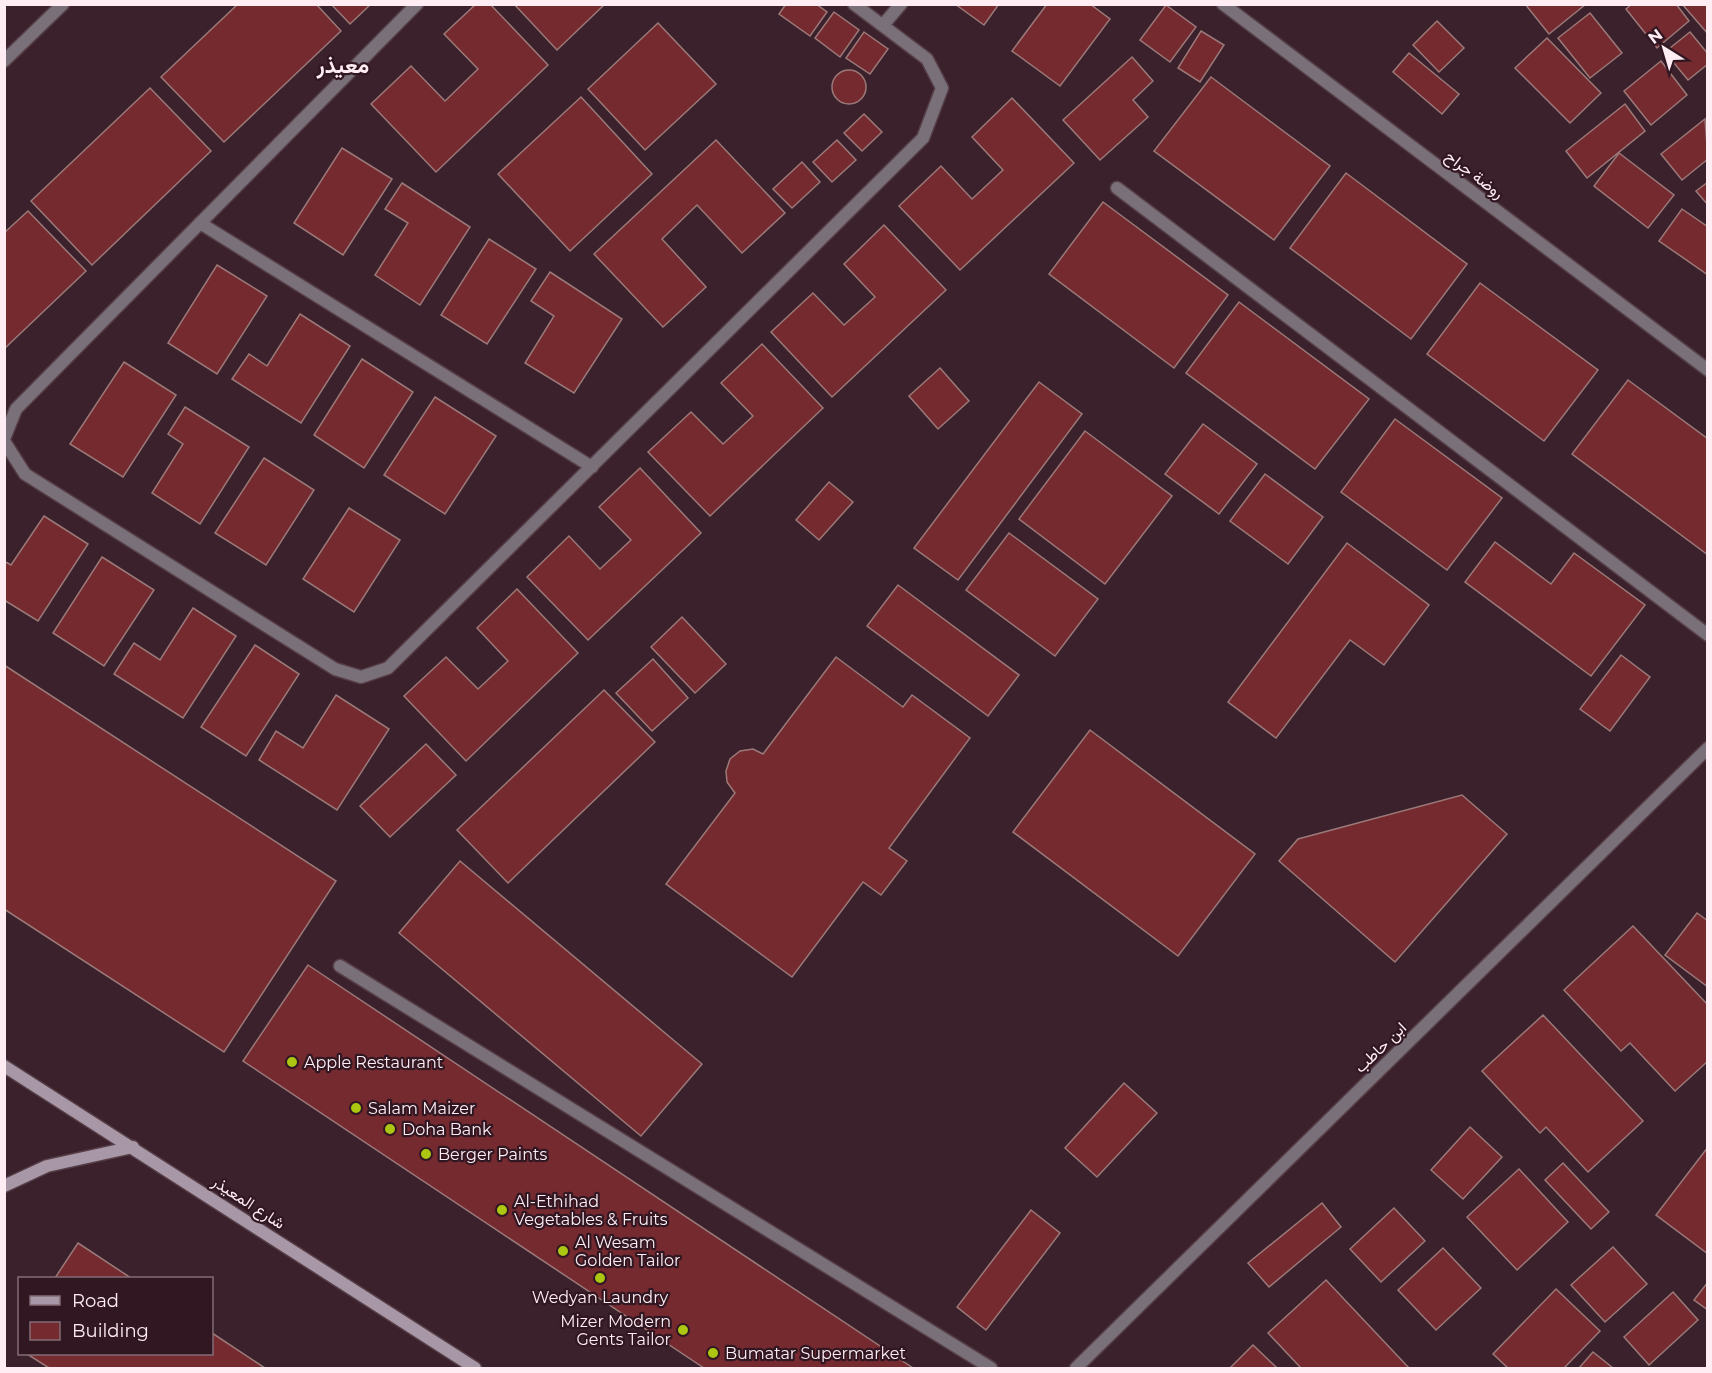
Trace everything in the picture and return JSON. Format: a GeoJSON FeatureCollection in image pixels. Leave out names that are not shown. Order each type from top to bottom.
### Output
{"type":"FeatureCollection","features":[{"type":"Feature","properties":{"kind":"street"},"geometry":{"type":"LineString","coordinates":[[4,61],[63,4]]}},
{"type":"Feature","properties":{"kind":"street"},"geometry":{"type":"LineString","coordinates":[[417,4],[16,409],[4,440],[25,474],[335,669],[361,677],[388,668],[923,138],[942,88],[927,59],[855,4]]}},
{"type":"Feature","properties":{"kind":"street"},"geometry":{"type":"LineString","coordinates":[[883,26],[901,4]]}},
{"type":"Feature","properties":{"kind":"street","name":"روضة جراح"},"geometry":{"type":"LineString","coordinates":[[1223,4],[1707,370]]}},
{"type":"Feature","properties":{"kind":"street"},"geometry":{"type":"LineString","coordinates":[[1117,188],[1707,635]]}},
{"type":"Feature","properties":{"kind":"street"},"geometry":{"type":"LineString","coordinates":[[200,223],[592,466]]}},
{"type":"Feature","properties":{"kind":"street","name":"ابن حاطب"},"geometry":{"type":"LineString","coordinates":[[1076,1368],[1707,748]]}},
{"type":"Feature","properties":{"kind":"street"},"geometry":{"type":"LineString","coordinates":[[340,966],[991,1368]]}},
{"type":"Feature","properties":{"kind":"street","name":"شارع المعيذر"},"geometry":{"type":"LineString","coordinates":[[4,1066],[475,1368]]}},
{"type":"Feature","properties":{"kind":"street"},"geometry":{"type":"LineString","coordinates":[[4,1186],[47,1166],[133,1147]]}},
{"type":"Feature","properties":{"kind":"building"},"geometry":{"type":"Polygon","coordinates":[[[238,4],[316,4],[341,31],[224,142],[161,77],[238,4]]]}},
{"type":"Feature","properties":{"kind":"building"},"geometry":{"type":"Polygon","coordinates":[[[331,4],[371,4],[350,24],[331,4]]]}},
{"type":"Feature","properties":{"kind":"building"},"geometry":{"type":"Polygon","coordinates":[[[476,4],[490,4],[548,65],[436,172],[371,104],[411,66],[445,101],[478,69],[444,34],[476,4]]]}},
{"type":"Feature","properties":{"kind":"building"},"geometry":{"type":"Polygon","coordinates":[[[514,4],[605,4],[557,50],[514,4]]]}},
{"type":"Feature","properties":{"kind":"building"},"geometry":{"type":"Polygon","coordinates":[[[786,4],[816,4],[827,12],[810,36],[779,14],[786,4]]]}},
{"type":"Feature","properties":{"kind":"building"},"geometry":{"type":"Polygon","coordinates":[[[955,4],[999,4],[984,25],[955,4]]]}},
{"type":"Feature","properties":{"kind":"building"},"geometry":{"type":"Polygon","coordinates":[[[1047,4],[1090,4],[1110,19],[1060,86],[1012,51],[1047,4]]]}},
{"type":"Feature","properties":{"kind":"building"},"geometry":{"type":"Polygon","coordinates":[[[1525,4],[1586,4],[1549,34],[1525,4]]]}},
{"type":"Feature","properties":{"kind":"building"},"geometry":{"type":"Polygon","coordinates":[[[1632,4],[1676,4],[1689,21],[1657,48],[1626,9],[1632,4]]]}},
{"type":"Feature","properties":{"kind":"building"},"geometry":{"type":"Polygon","coordinates":[[[1682,4],[1708,4],[1708,34],[1682,4]]]}},
{"type":"Feature","properties":{"kind":"building"},"geometry":{"type":"Polygon","coordinates":[[[1166,5],[1196,27],[1170,62],[1140,40],[1166,5]]]}},
{"type":"Feature","properties":{"kind":"building"},"geometry":{"type":"Polygon","coordinates":[[[834,12],[859,30],[840,57],[815,38],[834,12]]]}},
{"type":"Feature","properties":{"kind":"building"},"geometry":{"type":"Polygon","coordinates":[[[1590,13],[1622,53],[1590,78],[1558,38],[1590,13]]]}},
{"type":"Feature","properties":{"kind":"building"},"geometry":{"type":"Polygon","coordinates":[[[1437,21],[1464,48],[1439,72],[1413,45],[1437,21]]]}},
{"type":"Feature","properties":{"kind":"building"},"geometry":{"type":"Polygon","coordinates":[[[658,23],[716,84],[645,150],[588,89],[658,23]]]}},
{"type":"Feature","properties":{"kind":"building"},"geometry":{"type":"Polygon","coordinates":[[[1201,31],[1224,45],[1200,82],[1178,68],[1201,31]]]}},
{"type":"Feature","properties":{"kind":"building"},"geometry":{"type":"Polygon","coordinates":[[[864,32],[888,49],[870,74],[846,58],[864,32]]]}},
{"type":"Feature","properties":{"kind":"building"},"geometry":{"type":"Polygon","coordinates":[[[1690,32],[1708,54],[1708,64],[1688,80],[1665,52],[1690,32]]]}},
{"type":"Feature","properties":{"kind":"building"},"geometry":{"type":"Polygon","coordinates":[[[1547,38],[1601,93],[1570,123],[1515,68],[1547,38]]]}},
{"type":"Feature","properties":{"kind":"building"},"geometry":{"type":"Polygon","coordinates":[[[1409,53],[1459,94],[1442,114],[1393,72],[1409,53]]]}},
{"type":"Feature","properties":{"kind":"building"},"geometry":{"type":"Polygon","coordinates":[[[1132,57],[1153,81],[1133,100],[1148,117],[1100,160],[1063,120],[1132,57]]]}},
{"type":"Feature","properties":{"kind":"building"},"geometry":{"type":"Polygon","coordinates":[[[1661,61],[1687,95],[1651,125],[1624,91],[1661,61]]]}},
{"type":"Feature","properties":{"kind":"building"},"geometry":{"type":"Polygon","coordinates":[[[849,70],[861,75],[866,87],[861,99],[849,104],[837,99],[832,87],[837,75],[849,70]]]}},
{"type":"Feature","properties":{"kind":"building"},"geometry":{"type":"Polygon","coordinates":[[[1211,77],[1330,166],[1274,240],[1154,151],[1211,77]]]}},
{"type":"Feature","properties":{"kind":"building"},"geometry":{"type":"Polygon","coordinates":[[[150,88],[211,151],[92,265],[31,201],[150,88]]]}},
{"type":"Feature","properties":{"kind":"building"},"geometry":{"type":"Polygon","coordinates":[[[581,97],[652,174],[570,251],[498,174],[581,97]]]}},
{"type":"Feature","properties":{"kind":"building"},"geometry":{"type":"Polygon","coordinates":[[[1012,98],[1074,163],[960,270],[899,206],[941,166],[972,199],[1003,170],[972,137],[1012,98]]]}},
{"type":"Feature","properties":{"kind":"building"},"geometry":{"type":"Polygon","coordinates":[[[1625,104],[1645,131],[1587,178],[1566,151],[1625,104]]]}},
{"type":"Feature","properties":{"kind":"building"},"geometry":{"type":"Polygon","coordinates":[[[864,114],[882,132],[862,151],[844,133],[864,114]]]}},
{"type":"Feature","properties":{"kind":"building"},"geometry":{"type":"Polygon","coordinates":[[[1705,119],[1708,159],[1682,180],[1661,154],[1705,119]]]}},
{"type":"Feature","properties":{"kind":"building"},"geometry":{"type":"Polygon","coordinates":[[[716,140],[785,213],[742,253],[697,205],[662,239],[706,287],[663,327],[594,254],[716,140]]]}},
{"type":"Feature","properties":{"kind":"building"},"geometry":{"type":"Polygon","coordinates":[[[837,140],[856,160],[832,182],[813,162],[837,140]]]}},
{"type":"Feature","properties":{"kind":"building"},"geometry":{"type":"Polygon","coordinates":[[[342,148],[392,179],[343,255],[294,223],[342,148]]]}},
{"type":"Feature","properties":{"kind":"building"},"geometry":{"type":"Polygon","coordinates":[[[1619,153],[1674,195],[1648,228],[1594,186],[1619,153]]]}},
{"type":"Feature","properties":{"kind":"building"},"geometry":{"type":"Polygon","coordinates":[[[802,162],[820,182],[792,208],[773,189],[802,162]]]}},
{"type":"Feature","properties":{"kind":"building"},"geometry":{"type":"Polygon","coordinates":[[[1346,173],[1467,264],[1411,339],[1290,248],[1346,173]]]}},
{"type":"Feature","properties":{"kind":"building"},"geometry":{"type":"Polygon","coordinates":[[[1708,182],[1708,205],[1696,191],[1708,182]]]}},
{"type":"Feature","properties":{"kind":"building"},"geometry":{"type":"Polygon","coordinates":[[[402,183],[470,227],[420,305],[375,275],[408,223],[385,209],[402,183]]]}},
{"type":"Feature","properties":{"kind":"building"},"geometry":{"type":"Polygon","coordinates":[[[1103,202],[1228,295],[1174,368],[1049,274],[1103,202]]]}},
{"type":"Feature","properties":{"kind":"building"},"geometry":{"type":"Polygon","coordinates":[[[1682,209],[1708,227],[1708,275],[1659,241],[1682,209]]]}},
{"type":"Feature","properties":{"kind":"building"},"geometry":{"type":"Polygon","coordinates":[[[28,211],[86,271],[4,349],[4,233],[28,211]]]}},
{"type":"Feature","properties":{"kind":"building"},"geometry":{"type":"Polygon","coordinates":[[[884,225],[946,290],[832,397],[771,332],[813,293],[844,325],[875,297],[844,264],[884,225]]]}},
{"type":"Feature","properties":{"kind":"building"},"geometry":{"type":"Polygon","coordinates":[[[489,239],[536,269],[487,344],[441,315],[489,239]]]}},
{"type":"Feature","properties":{"kind":"building"},"geometry":{"type":"Polygon","coordinates":[[[217,265],[267,296],[217,374],[168,343],[217,265]]]}},
{"type":"Feature","properties":{"kind":"building"},"geometry":{"type":"Polygon","coordinates":[[[550,272],[622,319],[574,393],[525,363],[554,316],[531,301],[550,272]]]}},
{"type":"Feature","properties":{"kind":"building"},"geometry":{"type":"Polygon","coordinates":[[[1480,283],[1598,370],[1544,441],[1427,354],[1480,283]]]}},
{"type":"Feature","properties":{"kind":"building"},"geometry":{"type":"Polygon","coordinates":[[[1239,302],[1369,399],[1315,469],[1186,373],[1239,302]]]}},
{"type":"Feature","properties":{"kind":"building"},"geometry":{"type":"Polygon","coordinates":[[[300,314],[350,346],[301,423],[232,379],[249,354],[267,366],[300,314]]]}},
{"type":"Feature","properties":{"kind":"building"},"geometry":{"type":"Polygon","coordinates":[[[762,344],[823,408],[710,516],[648,452],[691,412],[723,444],[753,416],[721,383],[762,344]]]}},
{"type":"Feature","properties":{"kind":"building"},"geometry":{"type":"Polygon","coordinates":[[[362,359],[413,392],[364,468],[314,435],[362,359]]]}},
{"type":"Feature","properties":{"kind":"building"},"geometry":{"type":"Polygon","coordinates":[[[124,362],[176,395],[123,477],[70,444],[124,362]]]}},
{"type":"Feature","properties":{"kind":"building"},"geometry":{"type":"Polygon","coordinates":[[[940,368],[969,401],[938,429],[909,396],[940,368]]]}},
{"type":"Feature","properties":{"kind":"building"},"geometry":{"type":"Polygon","coordinates":[[[1628,380],[1708,439],[1708,555],[1572,454],[1628,380]]]}},
{"type":"Feature","properties":{"kind":"building"},"geometry":{"type":"Polygon","coordinates":[[[1039,382],[1082,414],[958,580],[914,548],[1039,382]]]}},
{"type":"Feature","properties":{"kind":"building"},"geometry":{"type":"Polygon","coordinates":[[[435,397],[496,436],[445,514],[384,475],[435,397]]]}},
{"type":"Feature","properties":{"kind":"building"},"geometry":{"type":"Polygon","coordinates":[[[185,407],[249,447],[200,524],[152,493],[183,444],[168,434],[185,407]]]}},
{"type":"Feature","properties":{"kind":"building"},"geometry":{"type":"Polygon","coordinates":[[[1395,419],[1502,498],[1447,570],[1341,492],[1395,419]]]}},
{"type":"Feature","properties":{"kind":"building"},"geometry":{"type":"Polygon","coordinates":[[[1203,424],[1257,464],[1219,514],[1165,474],[1203,424]]]}},
{"type":"Feature","properties":{"kind":"building"},"geometry":{"type":"Polygon","coordinates":[[[1085,431],[1172,496],[1105,584],[1019,519],[1085,431]]]}},
{"type":"Feature","properties":{"kind":"building"},"geometry":{"type":"Polygon","coordinates":[[[264,458],[314,490],[266,565],[215,533],[264,458]]]}},
{"type":"Feature","properties":{"kind":"building"},"geometry":{"type":"Polygon","coordinates":[[[640,468],[701,533],[588,640],[527,577],[569,536],[600,569],[631,540],[599,507],[640,468]]]}},
{"type":"Feature","properties":{"kind":"building"},"geometry":{"type":"Polygon","coordinates":[[[1265,474],[1323,517],[1288,564],[1230,521],[1265,474]]]}},
{"type":"Feature","properties":{"kind":"building"},"geometry":{"type":"Polygon","coordinates":[[[829,482],[853,502],[819,540],[796,520],[829,482]]]}},
{"type":"Feature","properties":{"kind":"building"},"geometry":{"type":"Polygon","coordinates":[[[349,508],[400,540],[354,612],[303,579],[349,508]]]}},
{"type":"Feature","properties":{"kind":"building"},"geometry":{"type":"Polygon","coordinates":[[[44,516],[88,544],[38,621],[4,600],[4,561],[11,565],[44,516]]]}},
{"type":"Feature","properties":{"kind":"building"},"geometry":{"type":"Polygon","coordinates":[[[1009,533],[1098,599],[1055,656],[966,590],[1009,533]]]}},
{"type":"Feature","properties":{"kind":"building"},"geometry":{"type":"Polygon","coordinates":[[[1495,542],[1551,584],[1574,553],[1645,605],[1591,676],[1465,582],[1495,542]]]}},
{"type":"Feature","properties":{"kind":"building"},"geometry":{"type":"Polygon","coordinates":[[[1347,543],[1429,605],[1384,665],[1350,640],[1276,738],[1228,702],[1347,543]]]}},
{"type":"Feature","properties":{"kind":"building"},"geometry":{"type":"Polygon","coordinates":[[[102,557],[154,590],[104,666],[53,633],[102,557]]]}},
{"type":"Feature","properties":{"kind":"building"},"geometry":{"type":"Polygon","coordinates":[[[898,585],[1019,675],[988,716],[867,626],[898,585]]]}},
{"type":"Feature","properties":{"kind":"building"},"geometry":{"type":"Polygon","coordinates":[[[517,589],[578,653],[466,761],[404,696],[446,657],[478,689],[508,661],[477,628],[517,589]]]}},
{"type":"Feature","properties":{"kind":"building"},"geometry":{"type":"Polygon","coordinates":[[[193,608],[236,636],[183,718],[114,674],[134,643],[160,660],[193,608]]]}},
{"type":"Feature","properties":{"kind":"building"},"geometry":{"type":"Polygon","coordinates":[[[682,617],[726,664],[695,693],[651,647],[682,617]]]}},
{"type":"Feature","properties":{"kind":"building"},"geometry":{"type":"Polygon","coordinates":[[[255,645],[299,674],[246,756],[201,727],[255,645]]]}},
{"type":"Feature","properties":{"kind":"building"},"geometry":{"type":"Polygon","coordinates":[[[1621,655],[1650,677],[1610,731],[1580,709],[1621,655]]]}},
{"type":"Feature","properties":{"kind":"building"},"geometry":{"type":"Polygon","coordinates":[[[836,657],[903,707],[912,695],[970,738],[889,848],[907,861],[881,895],[863,882],[792,977],[666,884],[735,793],[727,782],[726,771],[730,759],[740,751],[753,749],[763,754],[836,657]]]}},
{"type":"Feature","properties":{"kind":"building"},"geometry":{"type":"Polygon","coordinates":[[[653,659],[688,698],[652,731],[616,693],[653,659]]]}},
{"type":"Feature","properties":{"kind":"building"},"geometry":{"type":"Polygon","coordinates":[[[4,665],[336,881],[224,1052],[4,909],[4,665]]]}},
{"type":"Feature","properties":{"kind":"building"},"geometry":{"type":"Polygon","coordinates":[[[604,690],[655,742],[508,883],[457,830],[604,690]]]}},
{"type":"Feature","properties":{"kind":"building"},"geometry":{"type":"Polygon","coordinates":[[[336,695],[389,729],[337,810],[259,760],[276,731],[303,748],[336,695]]]}},
{"type":"Feature","properties":{"kind":"building"},"geometry":{"type":"Polygon","coordinates":[[[1090,730],[1255,854],[1178,956],[1013,832],[1090,730]]]}},
{"type":"Feature","properties":{"kind":"building"},"geometry":{"type":"Polygon","coordinates":[[[426,744],[456,775],[390,837],[360,806],[426,744]]]}},
{"type":"Feature","properties":{"kind":"building"},"geometry":{"type":"Polygon","coordinates":[[[1462,795],[1507,834],[1395,962],[1279,861],[1298,839],[1462,795]]]}},
{"type":"Feature","properties":{"kind":"building"},"geometry":{"type":"Polygon","coordinates":[[[460,861],[702,1064],[641,1136],[399,933],[460,861]]]}},
{"type":"Feature","properties":{"kind":"building"},"geometry":{"type":"Polygon","coordinates":[[[1697,913],[1708,921],[1708,987],[1665,955],[1697,913]]]}},
{"type":"Feature","properties":{"kind":"building"},"geometry":{"type":"Polygon","coordinates":[[[1633,926],[1708,1005],[1708,1061],[1675,1091],[1630,1043],[1621,1051],[1564,990],[1633,926]]]}},
{"type":"Feature","properties":{"kind":"building"},"geometry":{"type":"Polygon","coordinates":[[[308,965],[913,1368],[704,1368],[243,1061],[308,965]]]}},
{"type":"Feature","properties":{"kind":"building"},"geometry":{"type":"Polygon","coordinates":[[[1543,1015],[1643,1121],[1588,1172],[1546,1127],[1540,1133],[1482,1071],[1543,1015]]]}},
{"type":"Feature","properties":{"kind":"building"},"geometry":{"type":"Polygon","coordinates":[[[1124,1083],[1157,1113],[1097,1177],[1065,1148],[1124,1083]]]}},
{"type":"Feature","properties":{"kind":"building"},"geometry":{"type":"Polygon","coordinates":[[[1470,1127],[1502,1157],[1463,1199],[1431,1170],[1470,1127]]]}},
{"type":"Feature","properties":{"kind":"building"},"geometry":{"type":"Polygon","coordinates":[[[1708,1147],[1708,1254],[1656,1215],[1708,1147]]]}},
{"type":"Feature","properties":{"kind":"building"},"geometry":{"type":"Polygon","coordinates":[[[1563,1163],[1609,1212],[1591,1229],[1545,1180],[1563,1163]]]}},
{"type":"Feature","properties":{"kind":"building"},"geometry":{"type":"Polygon","coordinates":[[[1519,1169],[1568,1222],[1517,1270],[1467,1217],[1519,1169]]]}},
{"type":"Feature","properties":{"kind":"building"},"geometry":{"type":"Polygon","coordinates":[[[1322,1203],[1341,1227],[1269,1287],[1248,1263],[1322,1203]]]}},
{"type":"Feature","properties":{"kind":"building"},"geometry":{"type":"Polygon","coordinates":[[[1394,1208],[1425,1241],[1381,1282],[1350,1249],[1394,1208]]]}},
{"type":"Feature","properties":{"kind":"building"},"geometry":{"type":"Polygon","coordinates":[[[1031,1210],[1060,1233],[986,1330],[957,1307],[1031,1210]]]}},
{"type":"Feature","properties":{"kind":"building"},"geometry":{"type":"Polygon","coordinates":[[[78,1243],[129,1277],[56,1277],[78,1243]]]}},
{"type":"Feature","properties":{"kind":"building"},"geometry":{"type":"Polygon","coordinates":[[[1613,1247],[1647,1284],[1605,1322],[1571,1285],[1613,1247]]]}},
{"type":"Feature","properties":{"kind":"building"},"geometry":{"type":"Polygon","coordinates":[[[1443,1248],[1481,1288],[1436,1330],[1398,1290],[1443,1248]]]}},
{"type":"Feature","properties":{"kind":"building"},"geometry":{"type":"Polygon","coordinates":[[[1326,1280],[1409,1368],[1301,1368],[1268,1333],[1326,1280]]]}},
{"type":"Feature","properties":{"kind":"building"},"geometry":{"type":"Polygon","coordinates":[[[1708,1282],[1708,1310],[1694,1300],[1708,1282]]]}},
{"type":"Feature","properties":{"kind":"building"},"geometry":{"type":"Polygon","coordinates":[[[1556,1289],[1600,1331],[1564,1368],[1508,1368],[1493,1354],[1556,1289]]]}},
{"type":"Feature","properties":{"kind":"building"},"geometry":{"type":"Polygon","coordinates":[[[1673,1292],[1698,1320],[1649,1365],[1624,1337],[1673,1292]]]}},
{"type":"Feature","properties":{"kind":"building"},"geometry":{"type":"Polygon","coordinates":[[[213,1334],[265,1368],[49,1368],[29,1355],[213,1355],[213,1334]]]}},
{"type":"Feature","properties":{"kind":"building"},"geometry":{"type":"Polygon","coordinates":[[[1253,1345],[1277,1368],[1230,1368],[1253,1345]]]}},
{"type":"Feature","properties":{"kind":"building"},"geometry":{"type":"Polygon","coordinates":[[[1593,1352],[1613,1368],[1579,1368],[1593,1352]]]}},
{"type":"Feature","properties":{"kind":"place","name":"Apple Restaurant"},"geometry":{"type":"Point","coordinates":[292,1062]}},
{"type":"Feature","properties":{"kind":"place","name":"Salam Maizer"},"geometry":{"type":"Point","coordinates":[356,1108]}},
{"type":"Feature","properties":{"kind":"place","name":"Doha Bank"},"geometry":{"type":"Point","coordinates":[390,1129]}},
{"type":"Feature","properties":{"kind":"place","name":"Berger Paints"},"geometry":{"type":"Point","coordinates":[426,1154]}},
{"type":"Feature","properties":{"kind":"place","name":"Al-Ethihad Vegetables & Fruits"},"geometry":{"type":"Point","coordinates":[502,1210]}},
{"type":"Feature","properties":{"kind":"place","name":"Al Wesam Golden Tailor"},"geometry":{"type":"Point","coordinates":[563,1251]}},
{"type":"Feature","properties":{"kind":"place","name":"Wedyan Laundry"},"geometry":{"type":"Point","coordinates":[600,1278]}},
{"type":"Feature","properties":{"kind":"place","name":"Mizer Modern Gents Tailor"},"geometry":{"type":"Point","coordinates":[683,1330]}},
{"type":"Feature","properties":{"kind":"place","name":"Bumatar Supermarket"},"geometry":{"type":"Point","coordinates":[713,1353]}},
{"type":"Feature","properties":{"kind":"district","name":"معيذر"},"geometry":{"type":"Point","coordinates":[343,65]}}]}
